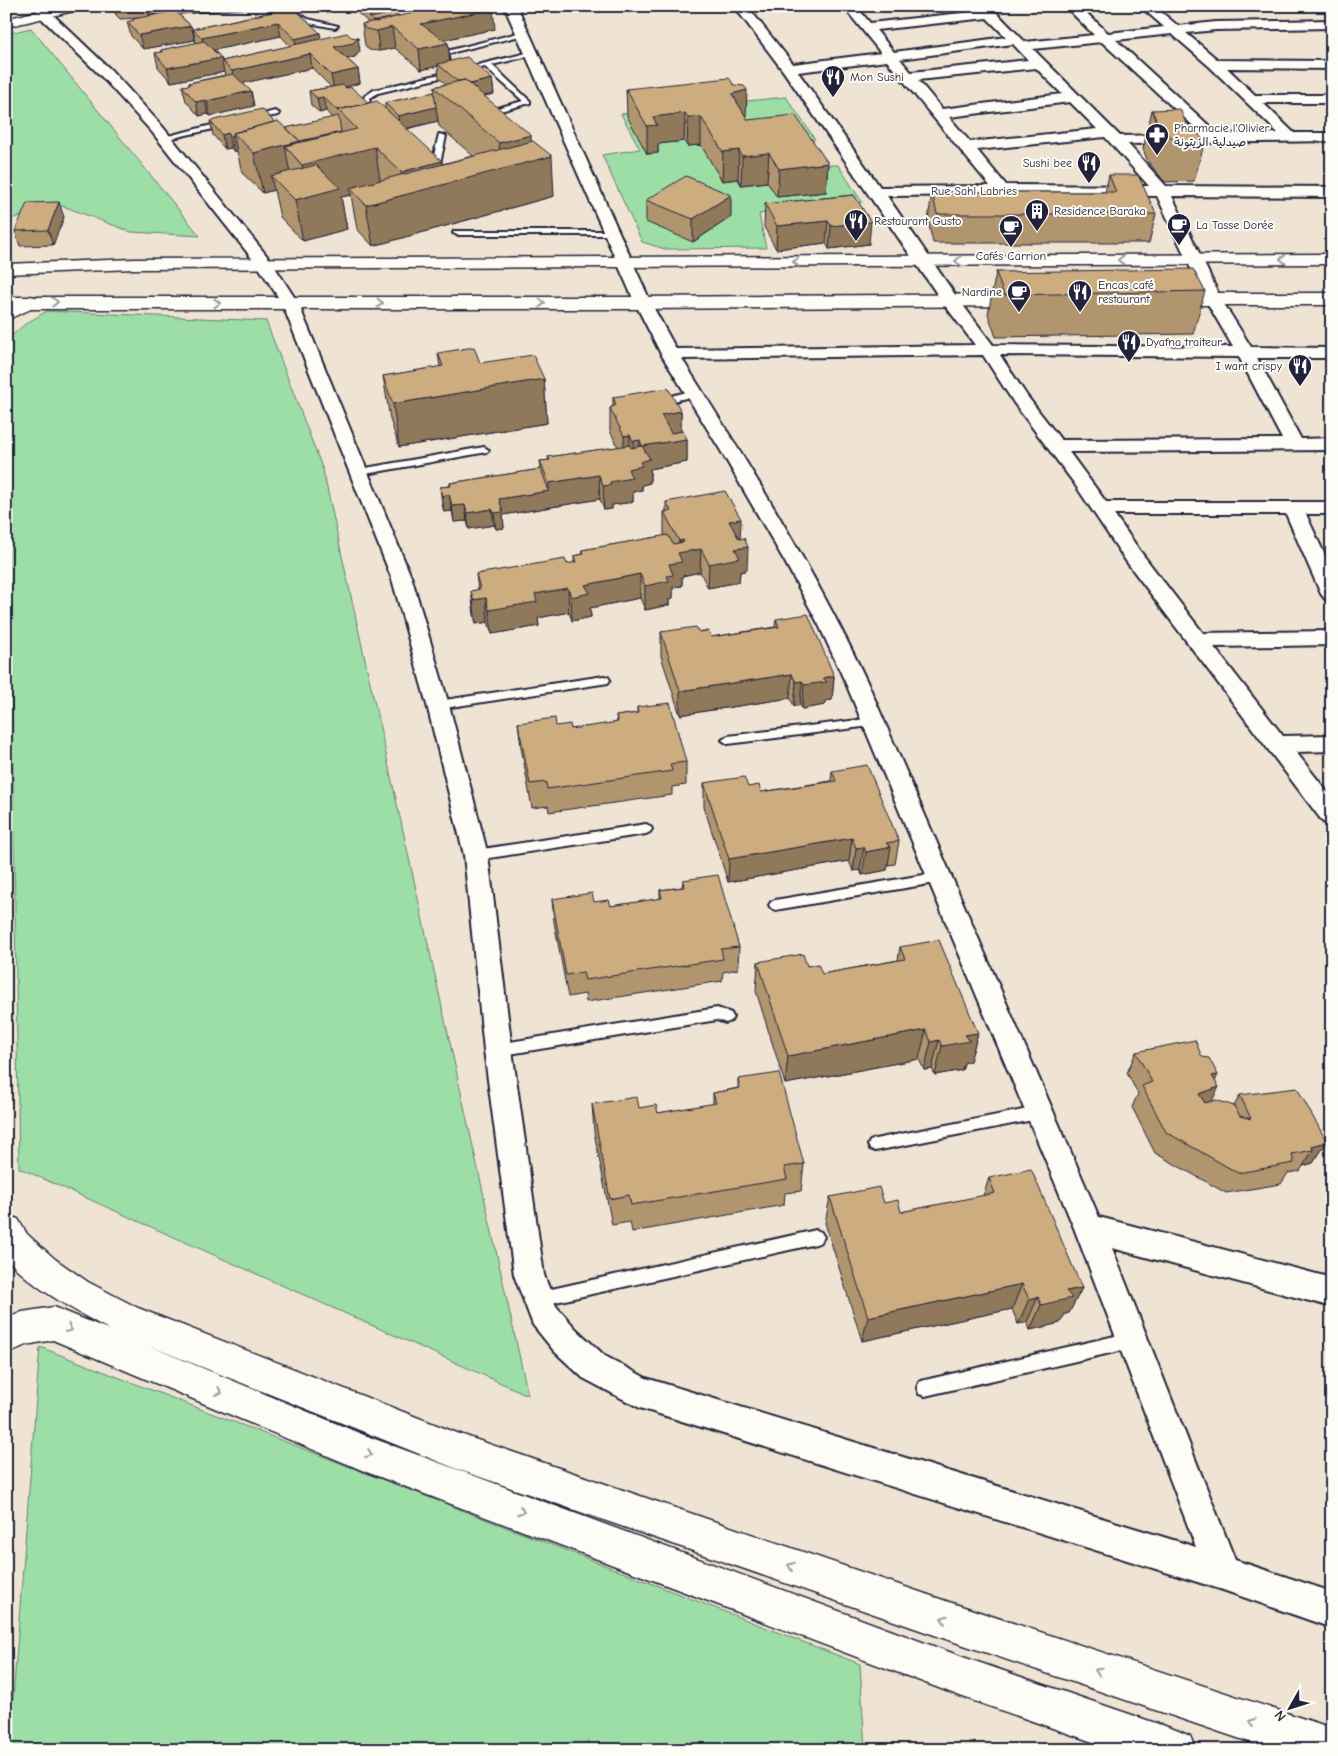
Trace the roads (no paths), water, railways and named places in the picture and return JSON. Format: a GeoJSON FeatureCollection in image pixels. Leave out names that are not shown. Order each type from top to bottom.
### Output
{"type":"FeatureCollection","features":[{"type":"Feature","properties":{"kind":"street"},"geometry":{"type":"LineString","coordinates":[[6,23],[43,10],[77,6]]}},
{"type":"Feature","properties":{"kind":"street"},"geometry":{"type":"LineString","coordinates":[[510,6],[642,303],[670,354],[731,451],[830,625],[941,876],[1038,1113],[1089,1228],[1166,1431],[1223,1573]]}},
{"type":"Feature","properties":{"kind":"street"},"geometry":{"type":"LineString","coordinates":[[740,6],[789,69],[950,300],[988,350],[1020,399],[1196,640],[1332,816]]}},
{"type":"Feature","properties":{"kind":"street"},"geometry":{"type":"LineString","coordinates":[[849,6],[1002,190]]}},
{"type":"Feature","properties":{"kind":"street"},"geometry":{"type":"LineString","coordinates":[[1071,6],[1214,138]]}},
{"type":"Feature","properties":{"kind":"street"},"geometry":{"type":"LineString","coordinates":[[1146,6],[1215,64],[1290,137]]}},
{"type":"Feature","properties":{"kind":"street"},"geometry":{"type":"LineString","coordinates":[[43,10],[106,73],[164,138],[265,264],[290,303],[402,579],[438,704],[476,855],[498,1050],[529,1276],[544,1315],[564,1340],[594,1367],[640,1392],[1223,1573],[1332,1610]]}},
{"type":"Feature","properties":{"kind":"street"},"geometry":{"type":"LineString","coordinates":[[866,27],[986,10],[1075,97],[1162,191],[1213,299],[1245,352],[1294,444]]}},
{"type":"Feature","properties":{"kind":"street"},"geometry":{"type":"LineString","coordinates":[[1224,12],[1238,25]]}},
{"type":"Feature","properties":{"kind":"street"},"geometry":{"type":"LineString","coordinates":[[789,69],[889,55],[1104,37],[1174,29],[1238,25],[1330,26]]}},
{"type":"Feature","properties":{"kind":"street"},"geometry":{"type":"LineString","coordinates":[[907,77],[1040,63]]}},
{"type":"Feature","properties":{"kind":"street"},"geometry":{"type":"LineString","coordinates":[[1215,64],[1332,65]]}},
{"type":"Feature","properties":{"kind":"street"},"geometry":{"type":"LineString","coordinates":[[939,114],[1075,97]]}},
{"type":"Feature","properties":{"kind":"street"},"geometry":{"type":"LineString","coordinates":[[1251,98],[1332,98]]}},
{"type":"Feature","properties":{"kind":"street"},"geometry":{"type":"LineString","coordinates":[[966,147],[1112,136],[1214,138],[1332,137]]}},
{"type":"Feature","properties":{"kind":"street","name":"Rue Sahl Labries"},"geometry":{"type":"LineString","coordinates":[[876,192],[1002,190],[1332,192]]}},
{"type":"Feature","properties":{"kind":"street"},"geometry":{"type":"LineString","coordinates":[[6,268],[134,264],[924,262],[1332,258]]}},
{"type":"Feature","properties":{"kind":"street"},"geometry":{"type":"LineString","coordinates":[[1145,300],[1332,299]]}},
{"type":"Feature","properties":{"kind":"street"},"geometry":{"type":"LineString","coordinates":[[6,303],[642,303],[1047,300]]}},
{"type":"Feature","properties":{"kind":"street"},"geometry":{"type":"LineString","coordinates":[[6,314],[31,302]]}},
{"type":"Feature","properties":{"kind":"street"},"geometry":{"type":"LineString","coordinates":[[670,354],[988,350],[1332,353]]}},
{"type":"Feature","properties":{"kind":"street"},"geometry":{"type":"LineString","coordinates":[[1055,446],[1332,444]]}},
{"type":"Feature","properties":{"kind":"street"},"geometry":{"type":"LineString","coordinates":[[1100,508],[1332,508]]}},
{"type":"Feature","properties":{"kind":"street"},"geometry":{"type":"LineString","coordinates":[[1293,508],[1332,594]]}},
{"type":"Feature","properties":{"kind":"street"},"geometry":{"type":"LineString","coordinates":[[1196,640],[1332,638]]}},
{"type":"Feature","properties":{"kind":"street"},"geometry":{"type":"LineString","coordinates":[[1277,744],[1332,743]]}},
{"type":"Feature","properties":{"kind":"street"},"geometry":{"type":"LineString","coordinates":[[1089,1228],[1332,1293]]}},
{"type":"Feature","properties":{"kind":"street"},"geometry":{"type":"LineString","coordinates":[[6,1230],[13,1243],[44,1269],[83,1296],[126,1320],[457,1451],[946,1620],[1332,1749]]}},
{"type":"Feature","properties":{"kind":"street"},"geometry":{"type":"LineString","coordinates":[[6,1337],[22,1330],[54,1323],[364,1453],[960,1676],[1176,1750]]}},
{"type":"Feature","properties":{"kind":"lane"},"geometry":{"type":"LineString","coordinates":[[280,6],[306,21],[335,26]]}},
{"type":"Feature","properties":{"kind":"lane"},"geometry":{"type":"LineString","coordinates":[[408,6],[422,15],[440,14]]}},
{"type":"Feature","properties":{"kind":"lane"},"geometry":{"type":"LineString","coordinates":[[446,52],[527,44]]}},
{"type":"Feature","properties":{"kind":"lane"},"geometry":{"type":"LineString","coordinates":[[378,119],[365,104],[367,97],[376,90],[486,64],[527,44]]}},
{"type":"Feature","properties":{"kind":"lane"},"geometry":{"type":"LineString","coordinates":[[484,114],[528,102],[486,64]]}},
{"type":"Feature","properties":{"kind":"lane"},"geometry":{"type":"LineString","coordinates":[[248,119],[275,113]]}},
{"type":"Feature","properties":{"kind":"lane"},"geometry":{"type":"LineString","coordinates":[[164,138],[238,121]]}},
{"type":"Feature","properties":{"kind":"lane"},"geometry":{"type":"LineString","coordinates":[[427,169],[436,177],[442,136]]}},
{"type":"Feature","properties":{"kind":"lane"},"geometry":{"type":"LineString","coordinates":[[457,234],[611,233]]}},
{"type":"Feature","properties":{"kind":"lane"},"geometry":{"type":"LineString","coordinates":[[647,405],[694,393]]}},
{"type":"Feature","properties":{"kind":"lane"},"geometry":{"type":"LineString","coordinates":[[360,472],[484,450]]}},
{"type":"Feature","properties":{"kind":"lane"},"geometry":{"type":"LineString","coordinates":[[438,704],[604,680]]}},
{"type":"Feature","properties":{"kind":"lane"},"geometry":{"type":"LineString","coordinates":[[728,740],[874,722]]}},
{"type":"Feature","properties":{"kind":"lane"},"geometry":{"type":"LineString","coordinates":[[476,855],[646,829]]}},
{"type":"Feature","properties":{"kind":"lane"},"geometry":{"type":"LineString","coordinates":[[775,905],[941,876]]}},
{"type":"Feature","properties":{"kind":"lane"},"geometry":{"type":"LineString","coordinates":[[498,1050],[717,1014],[726,1017]]}},
{"type":"Feature","properties":{"kind":"lane"},"geometry":{"type":"LineString","coordinates":[[875,1145],[1038,1113]]}},
{"type":"Feature","properties":{"kind":"lane"},"geometry":{"type":"LineString","coordinates":[[538,1299],[816,1237]]}},
{"type":"Feature","properties":{"kind":"lane"},"geometry":{"type":"LineString","coordinates":[[925,1388],[1132,1340]]}},
{"type":"Feature","properties":{"kind":"place","name":"Mon Sushi"},"geometry":{"type":"Point","coordinates":[833,98]}},
{"type":"Feature","properties":{"kind":"place","name":"Pharmacie l'Olivier صيدلية الزيتونة"},"geometry":{"type":"Point","coordinates":[1157,156]}},
{"type":"Feature","properties":{"kind":"place","name":"Sushi bee"},"geometry":{"type":"Point","coordinates":[1089,184]}},
{"type":"Feature","properties":{"kind":"place","name":"Residence Baraka"},"geometry":{"type":"Point","coordinates":[1037,232]}},
{"type":"Feature","properties":{"kind":"place","name":"Restaurant Gusto"},"geometry":{"type":"Point","coordinates":[856,242]}},
{"type":"Feature","properties":{"kind":"place","name":"La Tasse Dorée"},"geometry":{"type":"Point","coordinates":[1179,246]}},
{"type":"Feature","properties":{"kind":"place","name":"Cafés Carrion"},"geometry":{"type":"Point","coordinates":[1011,248]}},
{"type":"Feature","properties":{"kind":"place","name":"Nardine"},"geometry":{"type":"Point","coordinates":[1019,313]}},
{"type":"Feature","properties":{"kind":"place","name":"Encas café restaurant"},"geometry":{"type":"Point","coordinates":[1080,313]}},
{"type":"Feature","properties":{"kind":"place","name":"Dyafna traiteur"},"geometry":{"type":"Point","coordinates":[1129,363]}},
{"type":"Feature","properties":{"kind":"place","name":"I want crispy"},"geometry":{"type":"Point","coordinates":[1300,387]}}]}
